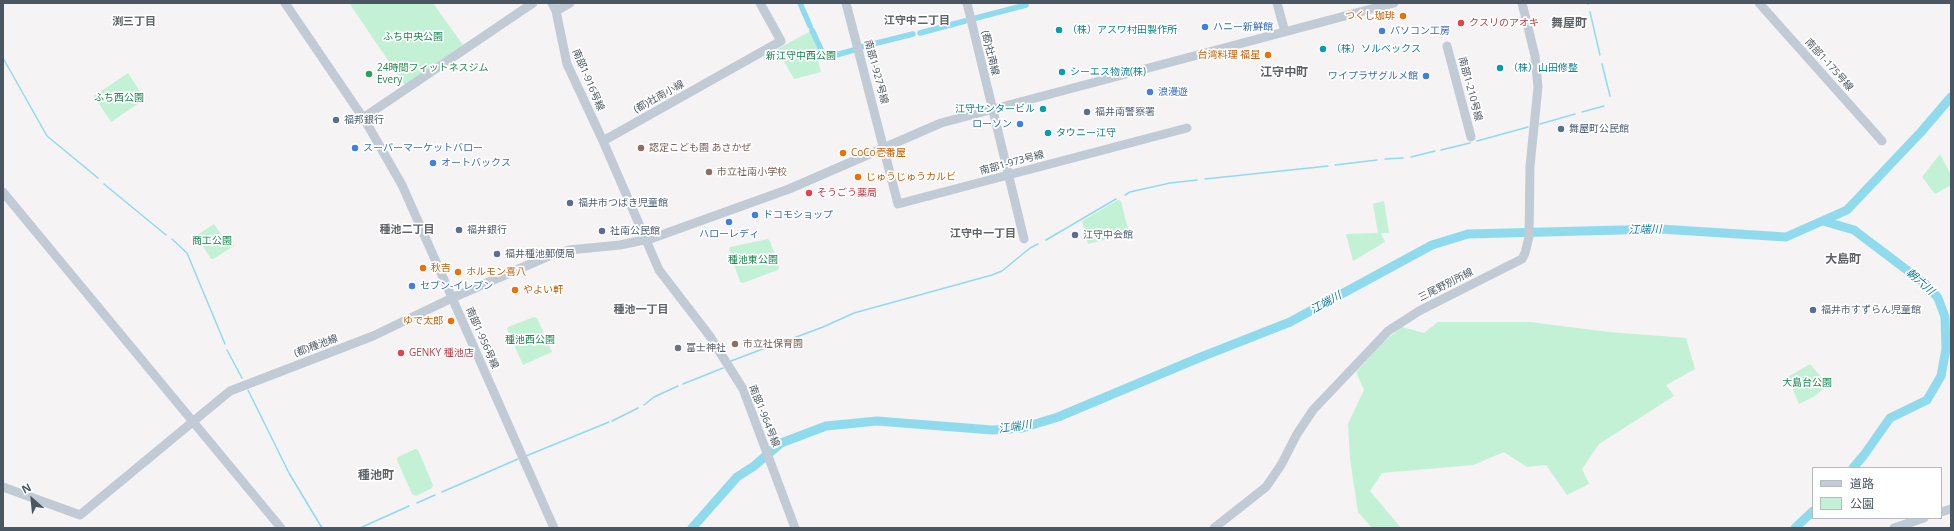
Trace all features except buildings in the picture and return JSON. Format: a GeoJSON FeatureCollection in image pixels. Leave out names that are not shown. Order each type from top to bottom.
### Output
{"type":"FeatureCollection","features":[{"type":"Feature","properties":{"kind":"street","name":"南部1-956号線"},"geometry":{"type":"LineString","coordinates":[[285,3],[363,118],[402,185],[554,528]]}},
{"type":"Feature","properties":{"kind":"street"},"geometry":{"type":"LineString","coordinates":[[363,118],[533,3]]}},
{"type":"Feature","properties":{"kind":"street"},"geometry":{"type":"LineString","coordinates":[[554,7],[570,3]]}},
{"type":"Feature","properties":{"kind":"street","name":"(都)社南小線"},"geometry":{"type":"LineString","coordinates":[[603,141],[781,41],[760,3]]}},
{"type":"Feature","properties":{"kind":"street","name":"南部1-927号線"},"geometry":{"type":"LineString","coordinates":[[846,3],[884,148]]}},
{"type":"Feature","properties":{"kind":"street","name":"(都)社南線"},"geometry":{"type":"LineString","coordinates":[[967,3],[1024,239]]}},
{"type":"Feature","properties":{"kind":"street"},"geometry":{"type":"LineString","coordinates":[[1278,3],[1285,32]]}},
{"type":"Feature","properties":{"kind":"street","name":"(都)種池線"},"geometry":{"type":"LineString","coordinates":[[3,487],[80,515],[230,391],[373,336],[452,298],[551,255],[576,249],[645,240],[767,198],[939,124],[993,108],[1394,3]]}},
{"type":"Feature","properties":{"kind":"street","name":"三尾野別所線"},"geometry":{"type":"LineString","coordinates":[[1214,528],[1250,501],[1266,486],[1281,466],[1297,434],[1313,410],[1388,331],[1419,312],[1522,259],[1526,253],[1529,242],[1532,146],[1538,88],[1535,56],[1522,3]]}},
{"type":"Feature","properties":{"kind":"street","name":"南部1-175号線"},"geometry":{"type":"LineString","coordinates":[[1759,3],[1882,141]]}},
{"type":"Feature","properties":{"kind":"street","name":"南部1-916号線"},"geometry":{"type":"LineString","coordinates":[[554,7],[567,64],[603,141]]}},
{"type":"Feature","properties":{"kind":"street","name":"南部1-210号線"},"geometry":{"type":"LineString","coordinates":[[1447,46],[1471,137]]}},
{"type":"Feature","properties":{"kind":"street","name":"南部1-973号線"},"geometry":{"type":"LineString","coordinates":[[884,148],[898,204],[1187,128]]}},
{"type":"Feature","properties":{"kind":"street"},"geometry":{"type":"LineString","coordinates":[[603,141],[645,240]]}},
{"type":"Feature","properties":{"kind":"street"},"geometry":{"type":"LineString","coordinates":[[3,192],[280,528]]}},
{"type":"Feature","properties":{"kind":"street","name":"南部1-964号線"},"geometry":{"type":"LineString","coordinates":[[645,240],[659,270],[709,335],[743,389],[795,528]]}},
{"type":"Feature","properties":{"kind":"street"},"geometry":{"type":"LineString","coordinates":[[1894,528],[1921,519]]}},
{"type":"Feature","properties":{"kind":"green space","name":"ふち中央公園"},"geometry":{"type":"Polygon","coordinates":[[[349,3],[433,3],[463,45],[405,85],[349,3]]]}},
{"type":"Feature","properties":{"kind":"green space","name":"新江守中西公園"},"geometry":{"type":"Polygon","coordinates":[[[811,31],[824,58],[818,60],[821,72],[794,79],[777,49],[811,31]]]}},
{"type":"Feature","properties":{"kind":"green space","name":"ふち西公園"},"geometry":{"type":"Polygon","coordinates":[[[128,73],[145,99],[111,122],[94,96],[128,73]]]}},
{"type":"Feature","properties":{"kind":"green space"},"geometry":{"type":"Polygon","coordinates":[[[1940,154],[1951,175],[1951,185],[1935,194],[1922,177],[1940,154]]]}},
{"type":"Feature","properties":{"kind":"green space"},"geometry":{"type":"Polygon","coordinates":[[[1118,200],[1121,201],[1129,233],[1088,244],[1082,221],[1118,200]]]}},
{"type":"Feature","properties":{"kind":"green space"},"geometry":{"type":"Polygon","coordinates":[[[1384,201],[1389,233],[1381,233],[1385,242],[1353,261],[1346,234],[1378,233],[1373,204],[1384,201]]]}},
{"type":"Feature","properties":{"kind":"green space","name":"商工公園"},"geometry":{"type":"Polygon","coordinates":[[[214,224],[223,237],[228,233],[234,246],[211,259],[197,235],[214,224]]]}},
{"type":"Feature","properties":{"kind":"green space","name":"種池東公園"},"geometry":{"type":"Polygon","coordinates":[[[768,239],[779,267],[778,270],[743,283],[740,282],[729,250],[730,247],[768,239]]]}},
{"type":"Feature","properties":{"kind":"green space","name":"種池西公園"},"geometry":{"type":"Polygon","coordinates":[[[534,317],[537,318],[552,352],[523,365],[507,329],[508,327],[534,317]]]}},
{"type":"Feature","properties":{"kind":"green space"},"geometry":{"type":"Polygon","coordinates":[[[1438,322],[1530,322],[1609,332],[1686,338],[1695,369],[1666,385],[1674,396],[1599,444],[1582,469],[1589,484],[1567,495],[1546,465],[1527,467],[1504,452],[1473,465],[1382,473],[1370,491],[1401,528],[1372,528],[1358,512],[1350,459],[1348,424],[1364,390],[1356,372],[1383,342],[1402,327],[1424,333],[1438,322]]]}},
{"type":"Feature","properties":{"kind":"green space","name":"大島台公園"},"geometry":{"type":"Polygon","coordinates":[[[1810,364],[1828,385],[1815,396],[1799,404],[1788,377],[1810,364]]]}},
{"type":"Feature","properties":{"kind":"green space"},"geometry":{"type":"Polygon","coordinates":[[[415,449],[418,450],[433,485],[432,488],[416,496],[412,494],[397,460],[398,457],[415,449]]]}},
{"type":"Feature","properties":{"kind":"waterway"},"geometry":{"type":"LineString","coordinates":[[800,3],[810,26]]}},
{"type":"Feature","properties":{"kind":"waterway"},"geometry":{"type":"LineString","coordinates":[[976,18],[1026,5]]}},
{"type":"Feature","properties":{"kind":"waterway"},"geometry":{"type":"LineString","coordinates":[[1590,12],[1600,55]]}},
{"type":"Feature","properties":{"kind":"waterway"},"geometry":{"type":"LineString","coordinates":[[920,33],[965,21]]}},
{"type":"Feature","properties":{"kind":"waterway"},"geometry":{"type":"LineString","coordinates":[[812,30],[825,58],[854,50]]}},
{"type":"Feature","properties":{"kind":"waterway"},"geometry":{"type":"LineString","coordinates":[[861,47],[913,34]]}},
{"type":"Feature","properties":{"kind":"waterway"},"geometry":{"type":"LineString","coordinates":[[3,58],[47,136],[98,178]]}},
{"type":"Feature","properties":{"kind":"waterway"},"geometry":{"type":"LineString","coordinates":[[1602,64],[1610,96]]}},
{"type":"Feature","properties":{"kind":"waterway","name":"江端川"},"geometry":{"type":"LineString","coordinates":[[692,528],[737,477],[754,466],[781,443],[826,426],[877,421],[992,430],[1022,428],[1058,417],[1201,357],[1290,322],[1432,245],[1468,234],[1660,229],[1786,237],[1847,210],[1921,132],[1951,97]]}},
{"type":"Feature","properties":{"kind":"waterway"},"geometry":{"type":"LineString","coordinates":[[1582,112],[1604,106]]}},
{"type":"Feature","properties":{"kind":"waterway"},"geometry":{"type":"LineString","coordinates":[[1540,124],[1575,114]]}},
{"type":"Feature","properties":{"kind":"waterway"},"geometry":{"type":"LineString","coordinates":[[1477,141],[1528,127]]}},
{"type":"Feature","properties":{"kind":"waterway"},"geometry":{"type":"LineString","coordinates":[[1441,150],[1470,143]]}},
{"type":"Feature","properties":{"kind":"waterway"},"geometry":{"type":"LineString","coordinates":[[1411,157],[1435,151]]}},
{"type":"Feature","properties":{"kind":"waterway"},"geometry":{"type":"LineString","coordinates":[[1385,159],[1403,158]]}},
{"type":"Feature","properties":{"kind":"waterway"},"geometry":{"type":"LineString","coordinates":[[1335,165],[1377,160]]}},
{"type":"Feature","properties":{"kind":"waterway"},"geometry":{"type":"LineString","coordinates":[[1205,179],[1328,166]]}},
{"type":"Feature","properties":{"kind":"waterway"},"geometry":{"type":"LineString","coordinates":[[1125,195],[1130,192],[1170,183],[1197,180]]}},
{"type":"Feature","properties":{"kind":"waterway"},"geometry":{"type":"LineString","coordinates":[[104,184],[166,235]]}},
{"type":"Feature","properties":{"kind":"waterway"},"geometry":{"type":"LineString","coordinates":[[1046,240],[1116,199]]}},
{"type":"Feature","properties":{"kind":"waterway","name":"朝六川"},"geometry":{"type":"LineString","coordinates":[[1823,221],[1854,230],[1928,286],[1938,298],[1945,317],[1946,349],[1941,376],[1927,400],[1890,418],[1854,467]]}},
{"type":"Feature","properties":{"kind":"waterway"},"geometry":{"type":"LineString","coordinates":[[172,239],[187,253],[225,344]]}},
{"type":"Feature","properties":{"kind":"waterway"},"geometry":{"type":"LineString","coordinates":[[775,345],[823,327],[854,313],[992,275],[1002,271],[1030,248],[1038,244]]}},
{"type":"Feature","properties":{"kind":"waterway"},"geometry":{"type":"LineString","coordinates":[[731,361],[768,347]]}},
{"type":"Feature","properties":{"kind":"waterway"},"geometry":{"type":"LineString","coordinates":[[227,350],[242,378]]}},
{"type":"Feature","properties":{"kind":"waterway"},"geometry":{"type":"LineString","coordinates":[[683,384],[723,368]]}},
{"type":"Feature","properties":{"kind":"waterway"},"geometry":{"type":"LineString","coordinates":[[644,405],[654,397],[678,386]]}},
{"type":"Feature","properties":{"kind":"waterway"},"geometry":{"type":"LineString","coordinates":[[248,390],[289,473],[322,528]]}},
{"type":"Feature","properties":{"kind":"waterway"},"geometry":{"type":"LineString","coordinates":[[612,421],[638,408]]}},
{"type":"Feature","properties":{"kind":"waterway"},"geometry":{"type":"LineString","coordinates":[[526,456],[609,422]]}},
{"type":"Feature","properties":{"kind":"waterway"},"geometry":{"type":"LineString","coordinates":[[442,492],[518,459]]}},
{"type":"Feature","properties":{"kind":"waterway"},"geometry":{"type":"LineString","coordinates":[[417,503],[435,495]]}},
{"type":"Feature","properties":{"kind":"waterway"},"geometry":{"type":"LineString","coordinates":[[360,528],[409,506]]}},
{"type":"Feature","properties":{"kind":"waterway","name":"朝六川"},"geometry":{"type":"LineString","coordinates":[[1795,528],[1812,512]]}},
{"type":"Feature","properties":{"kind":"place","name":"つくし珈琲"},"geometry":{"type":"Point","coordinates":[1403,16]}},
{"type":"Feature","properties":{"kind":"place","name":"クスリのアオキ"},"geometry":{"type":"Point","coordinates":[1461,23]}},
{"type":"Feature","properties":{"kind":"place","name":"ハニー新鮮館"},"geometry":{"type":"Point","coordinates":[1205,27]}},
{"type":"Feature","properties":{"kind":"place","name":"（株）アスワ村田製作所"},"geometry":{"type":"Point","coordinates":[1059,30]}},
{"type":"Feature","properties":{"kind":"place","name":"パソコン工房"},"geometry":{"type":"Point","coordinates":[1382,31]}},
{"type":"Feature","properties":{"kind":"place","name":"（株）ソルベックス"},"geometry":{"type":"Point","coordinates":[1323,49]}},
{"type":"Feature","properties":{"kind":"place","name":"台湾料理 福星"},"geometry":{"type":"Point","coordinates":[1268,55]}},
{"type":"Feature","properties":{"kind":"place","name":"（株）山田修整"},"geometry":{"type":"Point","coordinates":[1500,68]}},
{"type":"Feature","properties":{"kind":"place","name":"シーエス物流(株)"},"geometry":{"type":"Point","coordinates":[1062,72]}},
{"type":"Feature","properties":{"kind":"place","name":"24時間フィットネスジム Every"},"geometry":{"type":"Point","coordinates":[369,74]}},
{"type":"Feature","properties":{"kind":"place","name":"ワイプラザグルメ館"},"geometry":{"type":"Point","coordinates":[1426,76]}},
{"type":"Feature","properties":{"kind":"place","name":"浪漫遊"},"geometry":{"type":"Point","coordinates":[1150,92]}},
{"type":"Feature","properties":{"kind":"place","name":"江守センタービル"},"geometry":{"type":"Point","coordinates":[1043,109]}},
{"type":"Feature","properties":{"kind":"place","name":"福井南警察署"},"geometry":{"type":"Point","coordinates":[1087,112]}},
{"type":"Feature","properties":{"kind":"place","name":"福邦銀行"},"geometry":{"type":"Point","coordinates":[336,120]}},
{"type":"Feature","properties":{"kind":"place","name":"ローソン"},"geometry":{"type":"Point","coordinates":[1020,124]}},
{"type":"Feature","properties":{"kind":"place","name":"舞屋町公民館"},"geometry":{"type":"Point","coordinates":[1561,129]}},
{"type":"Feature","properties":{"kind":"place","name":"タウニー江守"},"geometry":{"type":"Point","coordinates":[1048,133]}},
{"type":"Feature","properties":{"kind":"place","name":"スーパーマーケットバロー"},"geometry":{"type":"Point","coordinates":[355,148]}},
{"type":"Feature","properties":{"kind":"place","name":"認定こども園 あさかぜ"},"geometry":{"type":"Point","coordinates":[641,148]}},
{"type":"Feature","properties":{"kind":"place","name":"CoCo壱番屋"},"geometry":{"type":"Point","coordinates":[843,153]}},
{"type":"Feature","properties":{"kind":"place","name":"オートバックス"},"geometry":{"type":"Point","coordinates":[433,163]}},
{"type":"Feature","properties":{"kind":"place","name":"市立社南小学校"},"geometry":{"type":"Point","coordinates":[709,172]}},
{"type":"Feature","properties":{"kind":"place","name":"じゅうじゅうカルビ"},"geometry":{"type":"Point","coordinates":[858,177]}},
{"type":"Feature","properties":{"kind":"place","name":"そうごう薬局"},"geometry":{"type":"Point","coordinates":[809,193]}},
{"type":"Feature","properties":{"kind":"place","name":"福井市つばき児童館"},"geometry":{"type":"Point","coordinates":[570,203]}},
{"type":"Feature","properties":{"kind":"place","name":"ドコモショップ"},"geometry":{"type":"Point","coordinates":[755,215]}},
{"type":"Feature","properties":{"kind":"place","name":"ハローレディ"},"geometry":{"type":"Point","coordinates":[729,222]}},
{"type":"Feature","properties":{"kind":"place","name":"福井銀行"},"geometry":{"type":"Point","coordinates":[459,230]}},
{"type":"Feature","properties":{"kind":"place","name":"社南公民館"},"geometry":{"type":"Point","coordinates":[602,231]}},
{"type":"Feature","properties":{"kind":"place","name":"江守中会館"},"geometry":{"type":"Point","coordinates":[1075,235]}},
{"type":"Feature","properties":{"kind":"place","name":"福井種池郵便局"},"geometry":{"type":"Point","coordinates":[497,254]}},
{"type":"Feature","properties":{"kind":"place","name":"秋吉"},"geometry":{"type":"Point","coordinates":[423,268]}},
{"type":"Feature","properties":{"kind":"place","name":"ホルモン喜八"},"geometry":{"type":"Point","coordinates":[458,272]}},
{"type":"Feature","properties":{"kind":"place","name":"セブン-イレブン"},"geometry":{"type":"Point","coordinates":[412,286]}},
{"type":"Feature","properties":{"kind":"place","name":"やよい軒"},"geometry":{"type":"Point","coordinates":[515,290]}},
{"type":"Feature","properties":{"kind":"place","name":"福井市すずらん児童館"},"geometry":{"type":"Point","coordinates":[1813,310]}},
{"type":"Feature","properties":{"kind":"place","name":"ゆで太郎"},"geometry":{"type":"Point","coordinates":[451,321]}},
{"type":"Feature","properties":{"kind":"place","name":"市立社保育園"},"geometry":{"type":"Point","coordinates":[735,344]}},
{"type":"Feature","properties":{"kind":"place","name":"富士神社"},"geometry":{"type":"Point","coordinates":[678,348]}},
{"type":"Feature","properties":{"kind":"place","name":"GENKY 種池店"},"geometry":{"type":"Point","coordinates":[401,353]}},
{"type":"Feature","properties":{"kind":"district","name":"江守中二丁目"},"geometry":{"type":"Point","coordinates":[917,21]}},
{"type":"Feature","properties":{"kind":"district","name":"渕三丁目"},"geometry":{"type":"Point","coordinates":[134,22]}},
{"type":"Feature","properties":{"kind":"district","name":"舞屋町"},"geometry":{"type":"Point","coordinates":[1569,24]}},
{"type":"Feature","properties":{"kind":"district","name":"江守中町"},"geometry":{"type":"Point","coordinates":[1284,73]}},
{"type":"Feature","properties":{"kind":"district","name":"種池二丁目"},"geometry":{"type":"Point","coordinates":[407,230]}},
{"type":"Feature","properties":{"kind":"district","name":"江守中一丁目"},"geometry":{"type":"Point","coordinates":[983,234]}},
{"type":"Feature","properties":{"kind":"district","name":"大島町"},"geometry":{"type":"Point","coordinates":[1843,260]}},
{"type":"Feature","properties":{"kind":"district","name":"種池一丁目"},"geometry":{"type":"Point","coordinates":[641,310]}},
{"type":"Feature","properties":{"kind":"district","name":"種池町"},"geometry":{"type":"Point","coordinates":[376,476]}}]}
